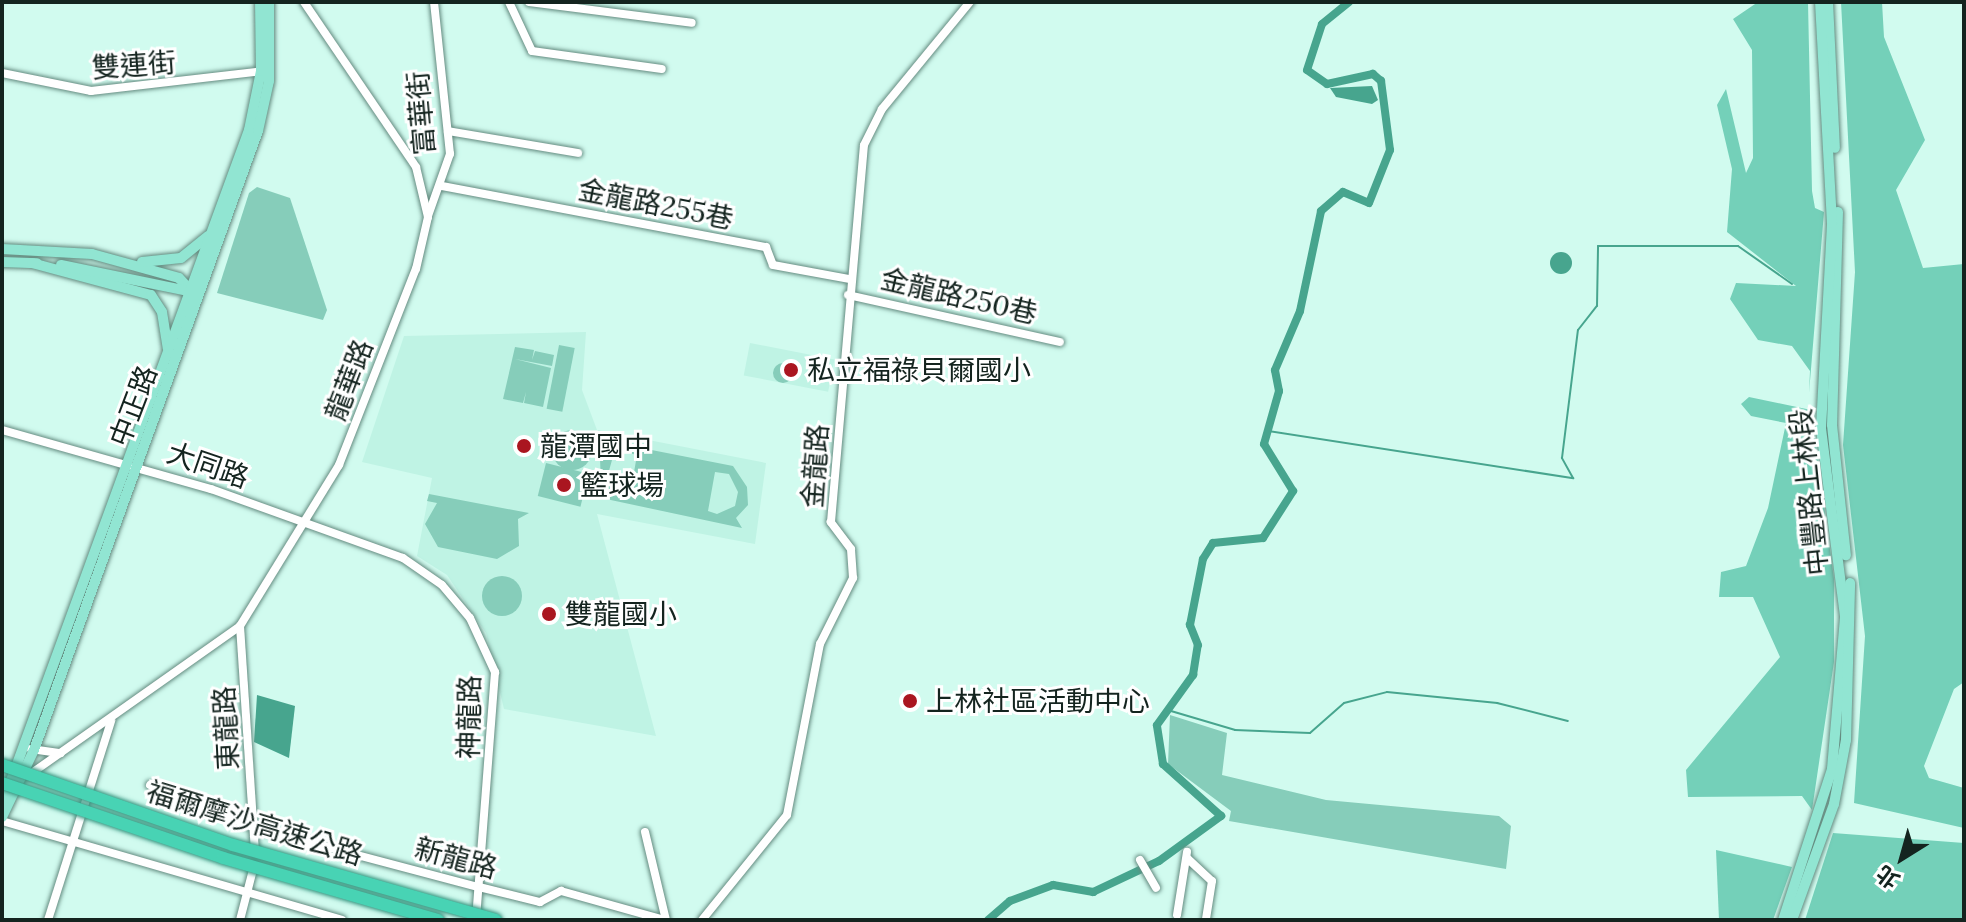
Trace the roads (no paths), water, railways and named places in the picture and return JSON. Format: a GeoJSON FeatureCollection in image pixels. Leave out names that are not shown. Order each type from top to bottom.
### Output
{"type":"FeatureCollection","features":[{"type":"Feature","properties":{"kind":"highway","name":"福爾摩沙高速公路"},"geometry":{"type":"LineString","coordinates":[[2,765],[233,845],[496,920]]}},
{"type":"Feature","properties":{"kind":"highway","name":"福爾摩沙高速公路"},"geometry":{"type":"LineString","coordinates":[[2,783],[223,858],[438,920]]}},
{"type":"Feature","properties":{"kind":"main road","name":"中正路"},"geometry":{"type":"LineString","coordinates":[[133,463],[265,72],[260,2]]}},
{"type":"Feature","properties":{"kind":"main road","name":"中正路"},"geometry":{"type":"LineString","coordinates":[[2,819],[258,131],[269,2]]}},
{"type":"Feature","properties":{"kind":"main road","name":"中豐路上林段"},"geometry":{"type":"LineString","coordinates":[[1783,920],[1832,769],[1845,616],[1821,428],[1832,223],[1820,2]]}},
{"type":"Feature","properties":{"kind":"main road","name":"中豐路上林段"},"geometry":{"type":"LineString","coordinates":[[1792,920],[1834,804],[1854,620],[1832,425],[1840,258],[1828,2]]}},
{"type":"Feature","properties":{"kind":"main road"},"geometry":{"type":"LineString","coordinates":[[2,249],[172,261],[205,241],[216,224]]}},
{"type":"Feature","properties":{"kind":"main road"},"geometry":{"type":"LineString","coordinates":[[92,254],[179,278],[192,292]]}},
{"type":"Feature","properties":{"kind":"main road"},"geometry":{"type":"LineString","coordinates":[[2,262],[32,263],[192,292]]}},
{"type":"Feature","properties":{"kind":"main road"},"geometry":{"type":"LineString","coordinates":[[32,263],[151,295],[167,327],[164,367]]}},
{"type":"Feature","properties":{"kind":"main road","name":"中正路"},"geometry":{"type":"LineString","coordinates":[[2,805],[19,774]]}},
{"type":"Feature","properties":{"kind":"street"},"geometry":{"type":"LineString","coordinates":[[304,2],[407,150],[428,217]]}},
{"type":"Feature","properties":{"kind":"street","name":"富華街"},"geometry":{"type":"LineString","coordinates":[[428,217],[442,186],[448,131],[434,2]]}},
{"type":"Feature","properties":{"kind":"street"},"geometry":{"type":"LineString","coordinates":[[509,2],[532,51],[662,69]]}},
{"type":"Feature","properties":{"kind":"street"},"geometry":{"type":"LineString","coordinates":[[529,2],[692,23]]}},
{"type":"Feature","properties":{"kind":"street","name":"金龍路"},"geometry":{"type":"LineString","coordinates":[[702,920],[787,815],[820,644],[853,578],[851,549],[831,522],[849,279],[870,131],[970,2]]}},
{"type":"Feature","properties":{"kind":"street","name":"雙連街"},"geometry":{"type":"LineString","coordinates":[[2,73],[91,91],[223,82],[265,72]]}},
{"type":"Feature","properties":{"kind":"street"},"geometry":{"type":"LineString","coordinates":[[448,131],[578,153]]}},
{"type":"Feature","properties":{"kind":"street","name":"金龍路255巷"},"geometry":{"type":"LineString","coordinates":[[442,186],[766,247],[773,265],[849,279]]}},
{"type":"Feature","properties":{"kind":"street","name":"龍華路"},"geometry":{"type":"LineString","coordinates":[[19,774],[62,753],[240,626],[304,526],[354,428],[416,269],[428,217]]}},
{"type":"Feature","properties":{"kind":"street","name":"金龍路250巷"},"geometry":{"type":"LineString","coordinates":[[848,295],[1060,342]]}},
{"type":"Feature","properties":{"kind":"street","name":"大同路"},"geometry":{"type":"LineString","coordinates":[[2,430],[133,463],[304,526]]}},
{"type":"Feature","properties":{"kind":"street","name":"神龍路"},"geometry":{"type":"LineString","coordinates":[[304,526],[413,564],[442,585],[482,638],[495,672],[495,711],[476,920]]}},
{"type":"Feature","properties":{"kind":"street","name":"東龍路"},"geometry":{"type":"LineString","coordinates":[[240,626],[255,828],[251,895],[240,920]]}},
{"type":"Feature","properties":{"kind":"street"},"geometry":{"type":"LineString","coordinates":[[48,920],[111,720]]}},
{"type":"Feature","properties":{"kind":"street"},"geometry":{"type":"LineString","coordinates":[[29,748],[62,753]]}},
{"type":"Feature","properties":{"kind":"street","name":"新龍路"},"geometry":{"type":"LineString","coordinates":[[150,785],[255,828],[479,887],[540,902],[561,891],[665,920]]}},
{"type":"Feature","properties":{"kind":"street"},"geometry":{"type":"LineString","coordinates":[[2,819],[73,844],[342,920]]}},
{"type":"Feature","properties":{"kind":"street"},"geometry":{"type":"LineString","coordinates":[[645,832],[665,920]]}},
{"type":"Feature","properties":{"kind":"street"},"geometry":{"type":"LineString","coordinates":[[1177,915],[1187,855],[1212,881],[1206,920]]}},
{"type":"Feature","properties":{"kind":"street"},"geometry":{"type":"LineString","coordinates":[[1140,860],[1144,872],[1156,888]]}},
{"type":"Feature","properties":{"kind":"waterway"},"geometry":{"type":"LineString","coordinates":[[988,920],[1010,901],[1053,885],[1093,892],[1159,861],[1221,816],[1163,764],[1157,725],[1193,675],[1198,645],[1190,625],[1203,559],[1213,543],[1263,538],[1293,491],[1264,444],[1279,391],[1275,370],[1300,311],[1321,211],[1343,192],[1369,203],[1390,150],[1381,81],[1373,74],[1327,84],[1307,70],[1322,24],[1349,2]]}},
{"type":"Feature","properties":{"kind":"waterway"},"geometry":{"type":"LineString","coordinates":[[1268,431],[1573,478],[1562,458],[1578,330],[1597,306],[1598,246],[1738,246],[1792,284]]}},
{"type":"Feature","properties":{"kind":"waterway"},"geometry":{"type":"LineString","coordinates":[[1171,711],[1235,730],[1310,733],[1344,703],[1387,692],[1497,703],[1568,721]]}},
{"type":"Feature","properties":{"kind":"place","name":"私立福祿貝爾國小"},"geometry":{"type":"Point","coordinates":[791,370]}},
{"type":"Feature","properties":{"kind":"place","name":"龍潭國中"},"geometry":{"type":"Point","coordinates":[524,446]}},
{"type":"Feature","properties":{"kind":"place","name":"籃球場"},"geometry":{"type":"Point","coordinates":[564,485]}},
{"type":"Feature","properties":{"kind":"place","name":"雙龍國小"},"geometry":{"type":"Point","coordinates":[549,614]}},
{"type":"Feature","properties":{"kind":"place","name":"上林社區活動中心"},"geometry":{"type":"Point","coordinates":[910,701]}}]}
